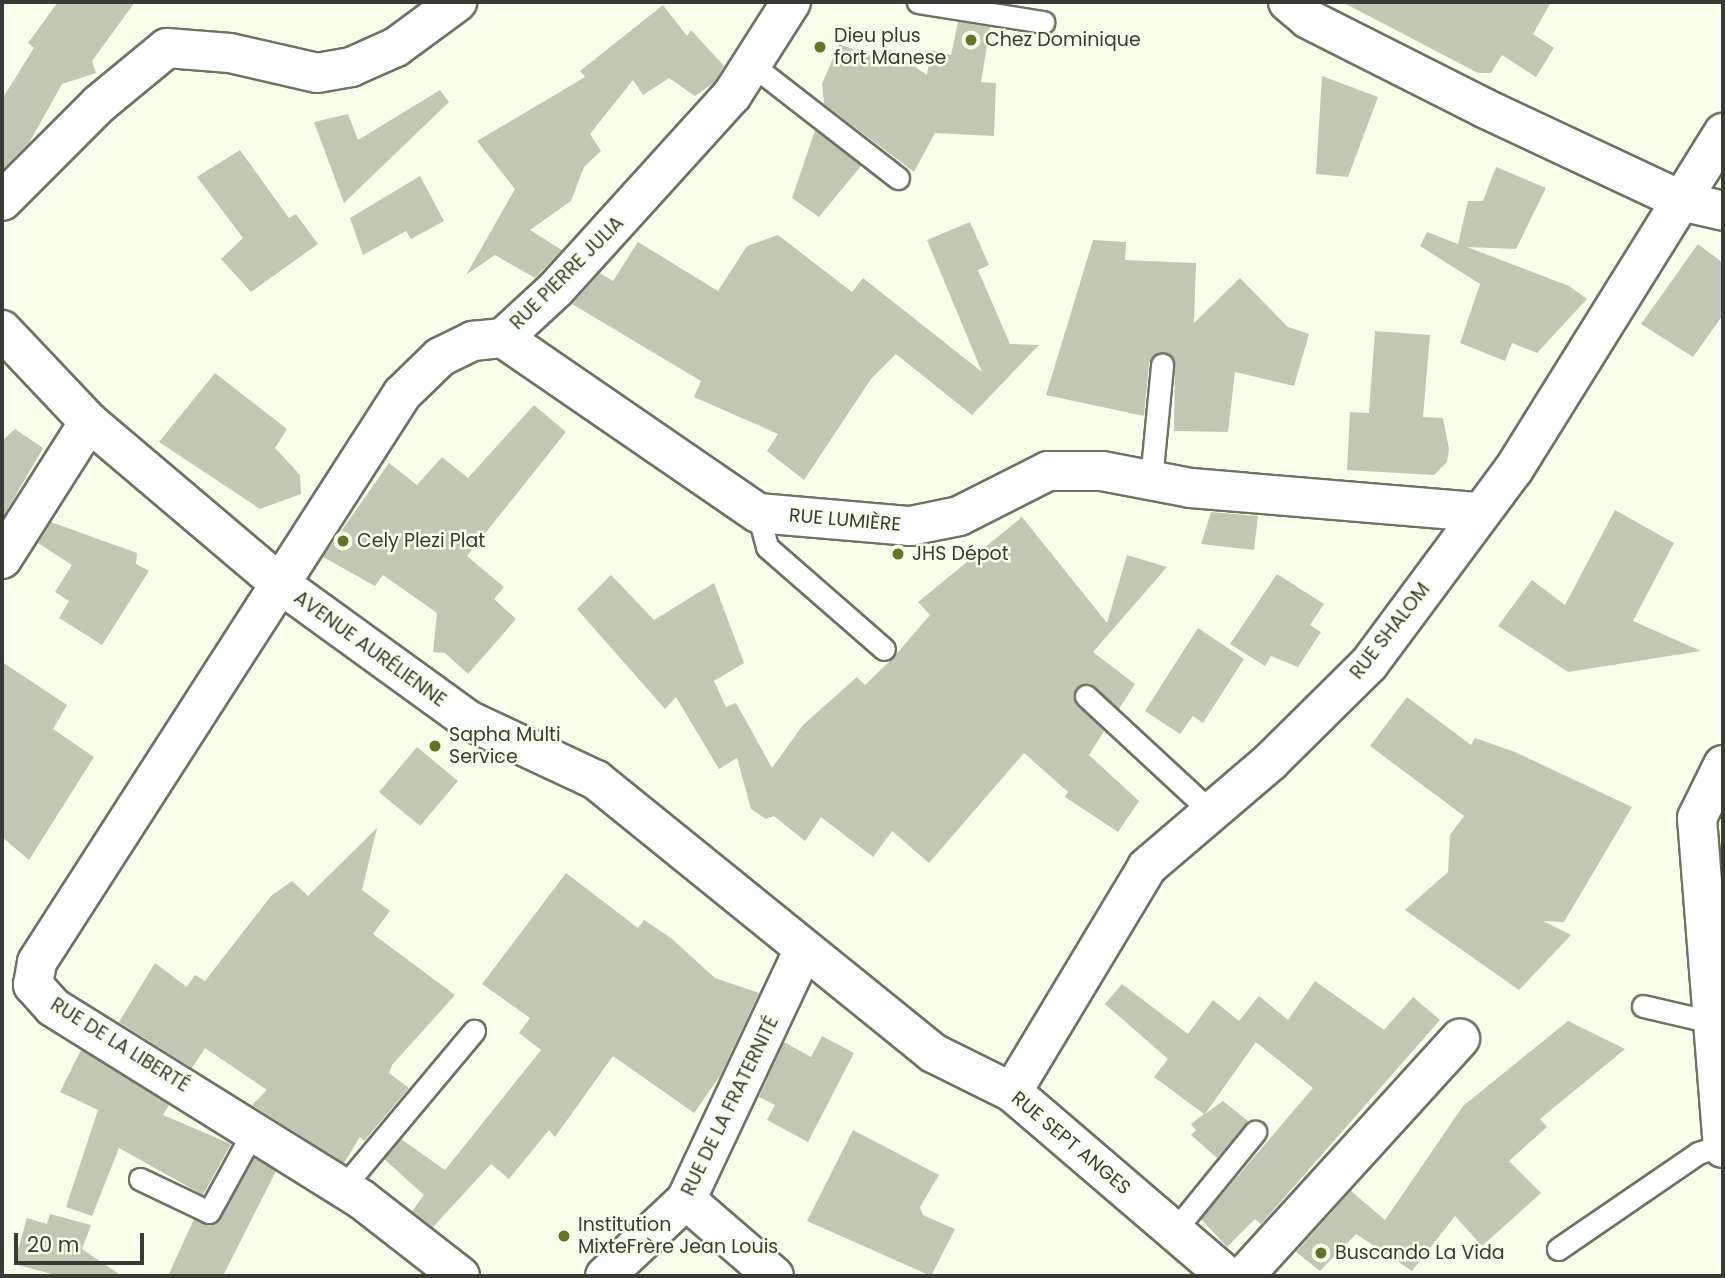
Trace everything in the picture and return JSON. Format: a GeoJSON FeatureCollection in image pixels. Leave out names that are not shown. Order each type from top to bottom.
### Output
{"type":"FeatureCollection","features":[{"type":"Feature","properties":{"kind":"street"},"geometry":{"type":"LineString","coordinates":[[2,201],[99,104],[167,48],[230,53],[317,73],[351,68],[396,47],[457,2]]}},
{"type":"Feature","properties":{"kind":"street","name":"RUE PIERRE JULIA"},"geometry":{"type":"LineString","coordinates":[[279,583],[402,394],[440,357],[473,341],[503,338],[637,201],[751,64],[791,2]]}},
{"type":"Feature","properties":{"kind":"street"},"geometry":{"type":"LineString","coordinates":[[1288,2],[1308,19],[1484,108],[1685,202],[1723,211]]}},
{"type":"Feature","properties":{"kind":"street","name":"RUE SHALOM"},"geometry":{"type":"LineString","coordinates":[[1012,1092],[1147,867],[1270,762],[1369,664],[1479,512],[1514,469],[1685,202],[1723,133]]}},
{"type":"Feature","properties":{"kind":"street","name":"AVENUE AURÉLIENNE"},"geometry":{"type":"LineString","coordinates":[[2,330],[89,422],[279,583],[468,720],[596,780],[804,949]]}},
{"type":"Feature","properties":{"kind":"street","name":"RUE LUMIÈRE"},"geometry":{"type":"LineString","coordinates":[[503,338],[758,513],[910,526],[959,516],[1048,471],[1102,471],[1151,481],[1479,512]]}},
{"type":"Feature","properties":{"kind":"street"},"geometry":{"type":"LineString","coordinates":[[2,559],[89,422]]}},
{"type":"Feature","properties":{"kind":"street","name":"RUE DE LA LIBERTÉ"},"geometry":{"type":"LineString","coordinates":[[279,583],[37,962],[33,985],[53,1007],[253,1132],[340,1191],[361,1199],[460,1276]]}},
{"type":"Feature","properties":{"kind":"street"},"geometry":{"type":"LineString","coordinates":[[1723,765],[1697,818],[1723,1146]]}},
{"type":"Feature","properties":{"kind":"street","name":"RUE SEPT ANGES"},"geometry":{"type":"LineString","coordinates":[[804,949],[933,1053],[1012,1092],[1227,1276]]}},
{"type":"Feature","properties":{"kind":"street","name":"RUE DE LA FRATERNITÉ"},"geometry":{"type":"LineString","coordinates":[[605,1276],[686,1200],[804,949]]}},
{"type":"Feature","properties":{"kind":"street"},"geometry":{"type":"LineString","coordinates":[[1244,1276],[1460,1039]]}},
{"type":"Feature","properties":{"kind":"street"},"geometry":{"type":"LineString","coordinates":[[686,1200],[774,1276]]}},
{"type":"Feature","properties":{"kind":"lane"},"geometry":{"type":"LineString","coordinates":[[918,2],[1043,22]]}},
{"type":"Feature","properties":{"kind":"lane"},"geometry":{"type":"LineString","coordinates":[[751,64],[898,178]]}},
{"type":"Feature","properties":{"kind":"lane"},"geometry":{"type":"LineString","coordinates":[[1151,481],[1163,365]]}},
{"type":"Feature","properties":{"kind":"lane"},"geometry":{"type":"LineString","coordinates":[[758,513],[767,547],[884,649]]}},
{"type":"Feature","properties":{"kind":"lane"},"geometry":{"type":"LineString","coordinates":[[1086,695],[1210,811]]}},
{"type":"Feature","properties":{"kind":"lane"},"geometry":{"type":"LineString","coordinates":[[1643,1006],[1712,1022]]}},
{"type":"Feature","properties":{"kind":"lane"},"geometry":{"type":"LineString","coordinates":[[340,1191],[474,1031]]}},
{"type":"Feature","properties":{"kind":"lane"},"geometry":{"type":"LineString","coordinates":[[140,1179],[209,1212],[253,1132]]}},
{"type":"Feature","properties":{"kind":"lane"},"geometry":{"type":"LineString","coordinates":[[1175,1230],[1255,1132]]}},
{"type":"Feature","properties":{"kind":"lane"},"geometry":{"type":"LineString","coordinates":[[1558,1248],[1698,1153],[1723,1146]]}},
{"type":"Feature","properties":{"kind":"building"},"geometry":{"type":"Polygon","coordinates":[[[58,2],[135,2],[92,61],[96,73],[62,84],[29,143],[2,170],[2,99],[34,48],[28,43],[58,2]]]}},
{"type":"Feature","properties":{"kind":"building"},"geometry":{"type":"Polygon","coordinates":[[[1342,2],[1551,2],[1533,34],[1554,48],[1536,77],[1502,55],[1491,73],[1478,73],[1342,2]]]}},
{"type":"Feature","properties":{"kind":"building"},"geometry":{"type":"Polygon","coordinates":[[[663,5],[687,36],[691,30],[724,66],[715,82],[695,96],[669,78],[643,95],[633,80],[590,134],[601,151],[584,167],[571,201],[530,230],[562,250],[535,278],[495,255],[466,275],[515,189],[477,141],[585,77],[580,71],[663,5]]]}},
{"type":"Feature","properties":{"kind":"building"},"geometry":{"type":"Polygon","coordinates":[[[958,22],[990,27],[981,82],[996,83],[994,136],[935,133],[914,172],[824,104],[822,84],[839,44],[883,60],[889,49],[927,75],[931,50],[951,55],[958,22]]]}},
{"type":"Feature","properties":{"kind":"building"},"geometry":{"type":"Polygon","coordinates":[[[1322,76],[1378,97],[1348,177],[1316,174],[1322,76]]]}},
{"type":"Feature","properties":{"kind":"building"},"geometry":{"type":"Polygon","coordinates":[[[440,90],[449,102],[344,203],[314,122],[348,114],[358,140],[440,90]]]}},
{"type":"Feature","properties":{"kind":"building"},"geometry":{"type":"Polygon","coordinates":[[[815,130],[861,166],[819,217],[792,198],[815,130]]]}},
{"type":"Feature","properties":{"kind":"building"},"geometry":{"type":"Polygon","coordinates":[[[240,150],[289,218],[296,214],[318,244],[251,292],[221,259],[243,238],[197,177],[240,150]]]}},
{"type":"Feature","properties":{"kind":"building"},"geometry":{"type":"Polygon","coordinates":[[[1496,167],[1546,188],[1516,249],[1467,247],[1569,286],[1587,299],[1537,353],[1512,343],[1505,361],[1460,343],[1480,284],[1420,246],[1427,232],[1458,244],[1468,201],[1483,201],[1496,167]]]}},
{"type":"Feature","properties":{"kind":"building"},"geometry":{"type":"Polygon","coordinates":[[[420,176],[444,221],[411,239],[406,231],[363,255],[350,218],[420,176]]]}},
{"type":"Feature","properties":{"kind":"building"},"geometry":{"type":"Polygon","coordinates":[[[970,222],[989,265],[978,270],[1010,344],[1039,345],[972,415],[896,354],[871,379],[804,480],[767,451],[778,434],[694,397],[701,381],[572,304],[600,273],[613,281],[638,242],[718,291],[747,246],[778,235],[852,292],[863,278],[982,372],[927,240],[970,222]]]}},
{"type":"Feature","properties":{"kind":"building"},"geometry":{"type":"Polygon","coordinates":[[[1093,240],[1126,242],[1125,260],[1196,263],[1194,323],[1240,278],[1288,327],[1309,334],[1294,386],[1235,372],[1228,432],[1174,431],[1175,366],[1164,352],[1149,363],[1144,416],[1046,395],[1093,240]]]}},
{"type":"Feature","properties":{"kind":"building"},"geometry":{"type":"Polygon","coordinates":[[[1698,244],[1723,263],[1723,315],[1693,357],[1641,324],[1698,244]]]}},
{"type":"Feature","properties":{"kind":"building"},"geometry":{"type":"Polygon","coordinates":[[[1375,331],[1430,335],[1423,417],[1443,418],[1449,449],[1447,462],[1434,475],[1347,470],[1350,412],[1369,413],[1375,331]]]}},
{"type":"Feature","properties":{"kind":"building"},"geometry":{"type":"Polygon","coordinates":[[[215,373],[287,429],[275,448],[300,475],[301,494],[260,509],[159,442],[215,373]]]}},
{"type":"Feature","properties":{"kind":"building"},"geometry":{"type":"Polygon","coordinates":[[[534,405],[566,432],[467,556],[504,587],[494,599],[516,619],[468,674],[445,653],[433,652],[437,613],[383,575],[375,586],[323,557],[389,463],[417,485],[442,457],[468,478],[534,405]]]}},
{"type":"Feature","properties":{"kind":"building"},"geometry":{"type":"Polygon","coordinates":[[[15,429],[43,448],[2,519],[2,441],[15,429]]]}},
{"type":"Feature","properties":{"kind":"building"},"geometry":{"type":"Polygon","coordinates":[[[1615,510],[1674,543],[1633,621],[1701,651],[1568,672],[1498,626],[1532,580],[1565,605],[1615,510]]]}},
{"type":"Feature","properties":{"kind":"building"},"geometry":{"type":"Polygon","coordinates":[[[1211,512],[1258,516],[1254,550],[1201,544],[1211,512]]]}},
{"type":"Feature","properties":{"kind":"building"},"geometry":{"type":"Polygon","coordinates":[[[1022,517],[1107,623],[1127,555],[1167,567],[1093,652],[1135,684],[1119,709],[1090,683],[1073,694],[1104,731],[1089,755],[1139,801],[1118,832],[1065,797],[1068,792],[1024,753],[929,863],[892,831],[873,857],[821,817],[805,841],[774,816],[766,819],[751,809],[737,758],[719,769],[676,697],[665,709],[577,609],[611,575],[654,620],[714,583],[744,663],[714,681],[726,707],[736,703],[772,768],[803,725],[857,677],[865,685],[893,658],[930,615],[918,602],[1022,517]]]}},
{"type":"Feature","properties":{"kind":"building"},"geometry":{"type":"Polygon","coordinates":[[[51,522],[137,553],[136,564],[149,571],[102,645],[59,618],[69,601],[55,592],[72,565],[38,543],[51,522]]]}},
{"type":"Feature","properties":{"kind":"building"},"geometry":{"type":"Polygon","coordinates":[[[1277,574],[1324,604],[1310,625],[1321,632],[1298,667],[1271,656],[1265,666],[1230,644],[1277,574]]]}},
{"type":"Feature","properties":{"kind":"building"},"geometry":{"type":"Polygon","coordinates":[[[1198,628],[1244,659],[1203,723],[1193,716],[1180,734],[1145,711],[1198,628]]]}},
{"type":"Feature","properties":{"kind":"building"},"geometry":{"type":"Polygon","coordinates":[[[2,662],[67,705],[53,729],[94,757],[29,860],[2,837],[2,662]]]}},
{"type":"Feature","properties":{"kind":"building"},"geometry":{"type":"Polygon","coordinates":[[[1407,697],[1471,745],[1475,738],[1515,752],[1632,807],[1564,922],[1543,921],[1571,935],[1519,990],[1405,910],[1448,872],[1450,835],[1464,816],[1370,746],[1407,697]]]}},
{"type":"Feature","properties":{"kind":"building"},"geometry":{"type":"Polygon","coordinates":[[[417,747],[458,781],[420,826],[379,792],[417,747]]]}},
{"type":"Feature","properties":{"kind":"building"},"geometry":{"type":"Polygon","coordinates":[[[377,828],[362,890],[390,911],[373,934],[455,995],[392,1065],[389,1073],[409,1088],[364,1141],[360,1137],[344,1163],[252,1105],[267,1090],[205,1048],[192,1068],[119,1022],[155,963],[187,987],[195,975],[205,981],[271,896],[292,881],[308,896],[377,828]]]}},
{"type":"Feature","properties":{"kind":"building"},"geometry":{"type":"Polygon","coordinates":[[[566,873],[638,928],[644,920],[671,938],[715,978],[759,993],[720,1076],[694,1113],[613,1056],[555,1137],[549,1130],[509,1179],[491,1164],[433,1227],[412,1211],[424,1195],[384,1159],[401,1139],[445,1170],[541,1050],[519,1033],[530,1018],[482,984],[566,873]]]}},
{"type":"Feature","properties":{"kind":"building"},"geometry":{"type":"Polygon","coordinates":[[[1315,981],[1384,1030],[1413,997],[1440,1020],[1261,1224],[1255,1219],[1227,1247],[1201,1219],[1313,1088],[1256,1042],[1205,1114],[1223,1101],[1248,1121],[1217,1158],[1191,1135],[1196,1130],[1191,1124],[1204,1114],[1154,1077],[1168,1059],[1105,1004],[1122,984],[1188,1034],[1213,1000],[1239,1021],[1259,996],[1288,1020],[1315,981]]]}},
{"type":"Feature","properties":{"kind":"building"},"geometry":{"type":"Polygon","coordinates":[[[1568,1021],[1625,1049],[1540,1119],[1547,1127],[1509,1161],[1541,1193],[1482,1246],[1455,1216],[1412,1271],[1356,1234],[1320,1271],[1296,1252],[1351,1191],[1385,1220],[1463,1106],[1568,1021]]]}},
{"type":"Feature","properties":{"kind":"building"},"geometry":{"type":"Polygon","coordinates":[[[822,1036],[854,1053],[808,1142],[767,1120],[775,1105],[759,1097],[784,1042],[811,1057],[822,1036]]]}},
{"type":"Feature","properties":{"kind":"building"},"geometry":{"type":"Polygon","coordinates":[[[81,1050],[169,1105],[163,1115],[231,1144],[203,1195],[119,1148],[92,1216],[66,1207],[98,1110],[60,1092],[81,1050]]]}},
{"type":"Feature","properties":{"kind":"building"},"geometry":{"type":"Polygon","coordinates":[[[853,1130],[939,1175],[920,1207],[923,1215],[955,1229],[931,1276],[807,1221],[853,1130]]]}},
{"type":"Feature","properties":{"kind":"building"},"geometry":{"type":"Polygon","coordinates":[[[254,1158],[276,1171],[223,1276],[168,1276],[194,1219],[217,1223],[254,1158]]]}},
{"type":"Feature","properties":{"kind":"building"},"geometry":{"type":"Polygon","coordinates":[[[50,1214],[91,1225],[82,1249],[122,1276],[59,1276],[14,1264],[27,1218],[47,1224],[50,1214]]]}},
{"type":"Feature","properties":{"kind":"place","name":"Chez Dominique"},"geometry":{"type":"Point","coordinates":[971,40]}},
{"type":"Feature","properties":{"kind":"place","name":"Dieu plus fort Manese"},"geometry":{"type":"Point","coordinates":[820,47]}},
{"type":"Feature","properties":{"kind":"place","name":"Cely Plezi Plat"},"geometry":{"type":"Point","coordinates":[343,541]}},
{"type":"Feature","properties":{"kind":"place","name":"JHS Dépot"},"geometry":{"type":"Point","coordinates":[898,554]}},
{"type":"Feature","properties":{"kind":"place","name":"Sapha Multi Service"},"geometry":{"type":"Point","coordinates":[435,746]}},
{"type":"Feature","properties":{"kind":"place","name":"Institution MixteFrère Jean Louis"},"geometry":{"type":"Point","coordinates":[564,1236]}},
{"type":"Feature","properties":{"kind":"place","name":"Buscando La Vida"},"geometry":{"type":"Point","coordinates":[1321,1253]}}]}
